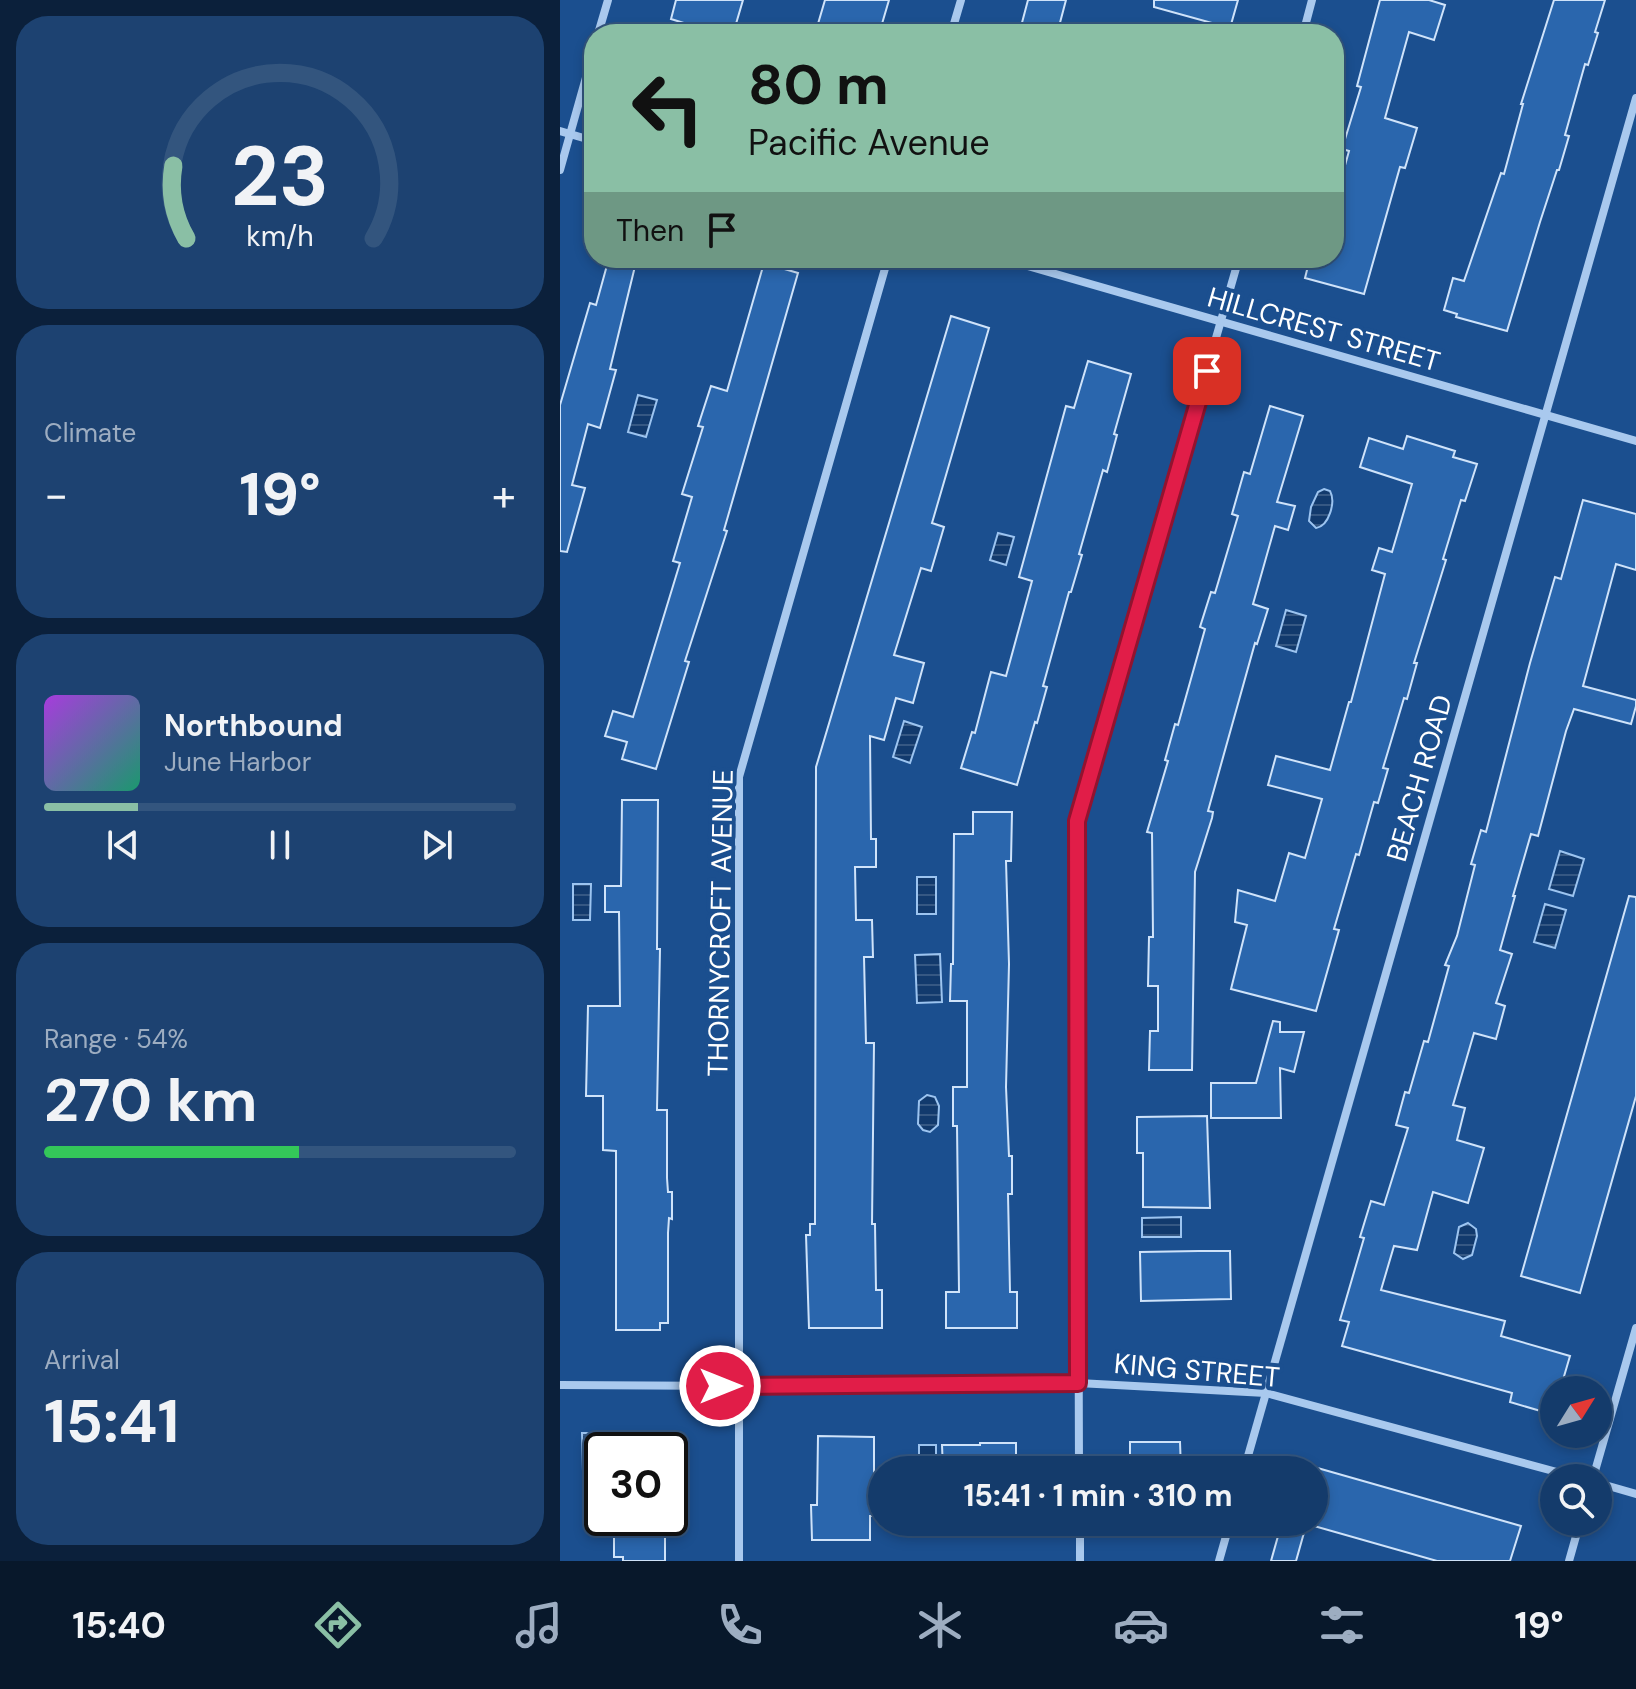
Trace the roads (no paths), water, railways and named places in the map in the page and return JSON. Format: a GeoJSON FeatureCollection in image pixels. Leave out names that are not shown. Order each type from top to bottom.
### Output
{"type":"FeatureCollection","features":[{"type":"Feature","properties":{"kind":"street"},"geometry":{"type":"LineString","coordinates":[[601,24],[608,0]]}},
{"type":"Feature","properties":{"kind":"street"},"geometry":{"type":"LineString","coordinates":[[954,24],[961,0]]}},
{"type":"Feature","properties":{"kind":"street"},"geometry":{"type":"LineString","coordinates":[[1306,24],[1312,0]]}},
{"type":"Feature","properties":{"kind":"street"},"geometry":{"type":"LineString","coordinates":[[560,170],[584,84]]}},
{"type":"Feature","properties":{"kind":"street","name":"BEACH ROAD"},"geometry":{"type":"LineString","coordinates":[[1248,1456],[1636,98]]}},
{"type":"Feature","properties":{"kind":"street"},"geometry":{"type":"LineString","coordinates":[[560,131],[584,138]]}},
{"type":"Feature","properties":{"kind":"street","name":"THORNYCROFT AVENUE"},"geometry":{"type":"LineString","coordinates":[[739,1561],[739,777],[885,268]]}},
{"type":"Feature","properties":{"kind":"street","name":"HILLCREST STREET"},"geometry":{"type":"LineString","coordinates":[[1035,268],[1636,441]]}},
{"type":"Feature","properties":{"kind":"street"},"geometry":{"type":"LineString","coordinates":[[1079,1456],[1077,821],[1236,268]]}},
{"type":"Feature","properties":{"kind":"street"},"geometry":{"type":"LineString","coordinates":[[1597,1464],[1636,1328]]}},
{"type":"Feature","properties":{"kind":"street","name":"KING STREET"},"geometry":{"type":"LineString","coordinates":[[560,1385],[1078,1383],[1266,1393],[1540,1467]]}},
{"type":"Feature","properties":{"kind":"street"},"geometry":{"type":"LineString","coordinates":[[1612,1487],[1636,1494]]}},
{"type":"Feature","properties":{"kind":"street"},"geometry":{"type":"LineString","coordinates":[[1080,1536],[1080,1561]]}},
{"type":"Feature","properties":{"kind":"street"},"geometry":{"type":"LineString","coordinates":[[1219,1561],[1226,1536]]}},
{"type":"Feature","properties":{"kind":"street"},"geometry":{"type":"LineString","coordinates":[[1569,1561],[1576,1536]]}},
{"type":"Feature","properties":{"kind":"water"},"geometry":{"type":"Polygon","coordinates":[[[638,395],[657,400],[646,437],[628,432],[638,395]]]}},
{"type":"Feature","properties":{"kind":"water"},"geometry":{"type":"Polygon","coordinates":[[[1324,489],[1330,491],[1332,507],[1325,523],[1316,528],[1309,521],[1311,507],[1318,492],[1324,489]]]}},
{"type":"Feature","properties":{"kind":"water"},"geometry":{"type":"Polygon","coordinates":[[[998,533],[1014,537],[1006,565],[990,560],[998,533]]]}},
{"type":"Feature","properties":{"kind":"water"},"geometry":{"type":"Polygon","coordinates":[[[1286,610],[1306,616],[1296,652],[1276,646],[1286,610]]]}},
{"type":"Feature","properties":{"kind":"water"},"geometry":{"type":"Polygon","coordinates":[[[904,721],[922,727],[910,763],[893,757],[904,721]]]}},
{"type":"Feature","properties":{"kind":"water"},"geometry":{"type":"Polygon","coordinates":[[[1560,851],[1584,859],[1573,896],[1549,889],[1560,851]]]}},
{"type":"Feature","properties":{"kind":"water"},"geometry":{"type":"Polygon","coordinates":[[[917,877],[936,877],[936,914],[917,914],[917,877]]]}},
{"type":"Feature","properties":{"kind":"water"},"geometry":{"type":"Polygon","coordinates":[[[573,884],[591,884],[590,920],[573,920],[573,884]]]}},
{"type":"Feature","properties":{"kind":"water"},"geometry":{"type":"Polygon","coordinates":[[[1545,904],[1566,910],[1555,948],[1534,942],[1545,904]]]}},
{"type":"Feature","properties":{"kind":"water"},"geometry":{"type":"Polygon","coordinates":[[[940,954],[942,1002],[917,1003],[915,955],[940,954]]]}},
{"type":"Feature","properties":{"kind":"water"},"geometry":{"type":"Polygon","coordinates":[[[927,1095],[935,1097],[939,1106],[938,1125],[930,1132],[918,1124],[919,1101],[927,1095]]]}},
{"type":"Feature","properties":{"kind":"water"},"geometry":{"type":"Polygon","coordinates":[[[1181,1217],[1181,1237],[1142,1237],[1142,1218],[1181,1217]]]}},
{"type":"Feature","properties":{"kind":"water"},"geometry":{"type":"Polygon","coordinates":[[[1468,1223],[1476,1229],[1477,1236],[1472,1255],[1463,1259],[1454,1253],[1459,1227],[1468,1223]]]}},
{"type":"Feature","properties":{"kind":"water"},"geometry":{"type":"Polygon","coordinates":[[[582,1433],[584,1433],[584,1471],[582,1433]]]}},
{"type":"Feature","properties":{"kind":"water"},"geometry":{"type":"Polygon","coordinates":[[[919,1445],[936,1445],[936,1456],[919,1456],[919,1445]]]}}]}
